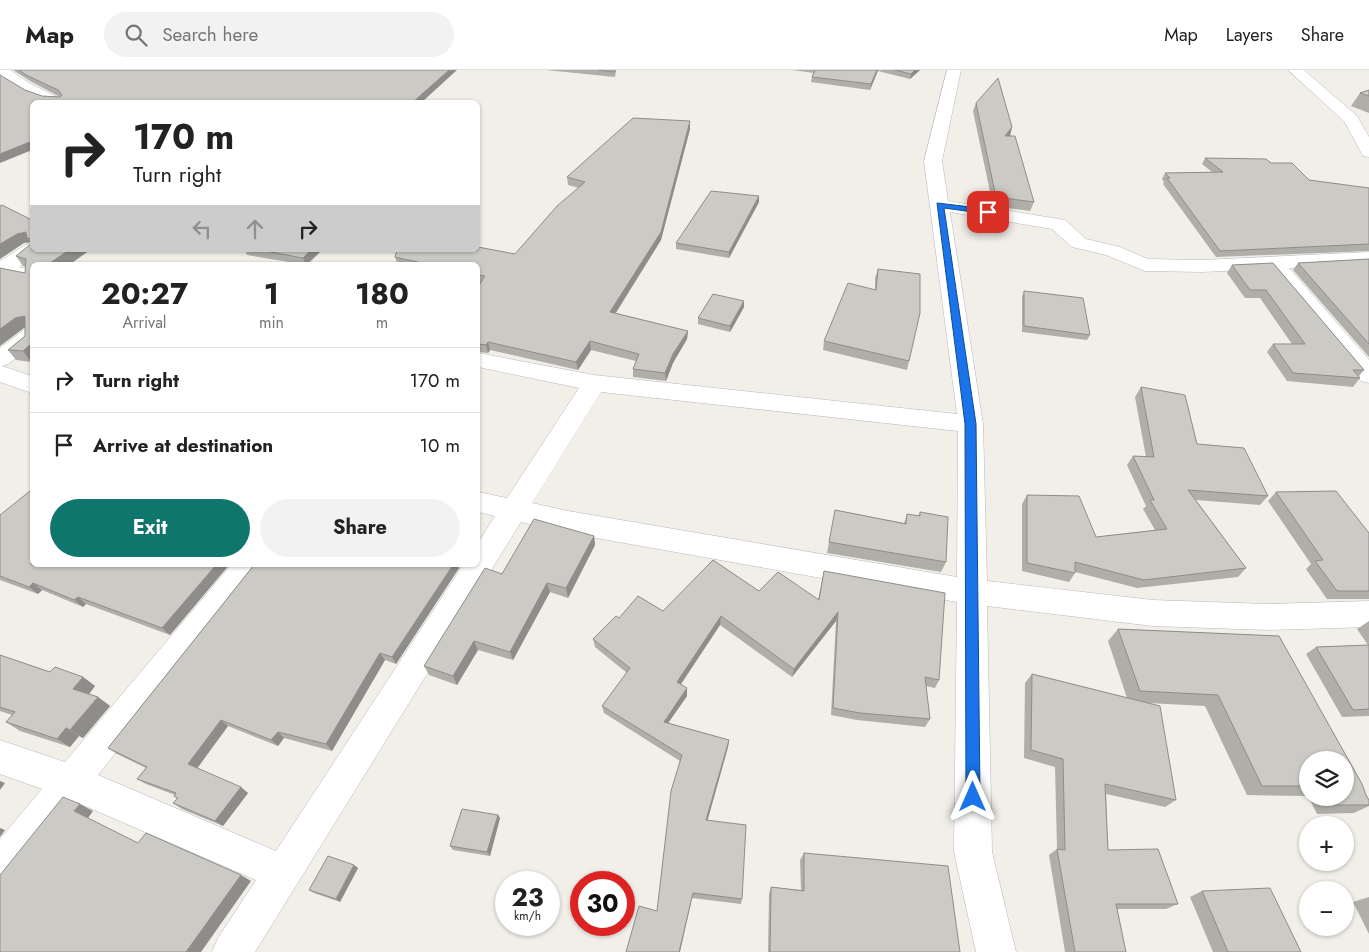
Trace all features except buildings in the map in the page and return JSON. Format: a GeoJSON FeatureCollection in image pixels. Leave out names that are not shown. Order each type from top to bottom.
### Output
{"type":"FeatureCollection","features":[{"type":"Feature","properties":{"kind":"street"},"geometry":{"type":"LineString","coordinates":[[0,70],[24,86],[52,100]]}},
{"type":"Feature","properties":{"kind":"street"},"geometry":{"type":"LineString","coordinates":[[954,70],[933,161],[971,424],[973,852],[996,952]]}},
{"type":"Feature","properties":{"kind":"street"},"geometry":{"type":"LineString","coordinates":[[1295,70],[1351,119],[1369,152]]}},
{"type":"Feature","properties":{"kind":"street"},"geometry":{"type":"LineString","coordinates":[[8,90],[24,86]]}},
{"type":"Feature","properties":{"kind":"street"},"geometry":{"type":"LineString","coordinates":[[940,205],[1058,224],[1079,243],[1113,251],[1145,265],[1202,266],[1369,258]]}},
{"type":"Feature","properties":{"kind":"street"},"geometry":{"type":"LineString","coordinates":[[30,250],[2,269],[30,276]]}},
{"type":"Feature","properties":{"kind":"street"},"geometry":{"type":"LineString","coordinates":[[1273,262],[1369,375]]}},
{"type":"Feature","properties":{"kind":"street"},"geometry":{"type":"LineString","coordinates":[[0,359],[30,336]]}},
{"type":"Feature","properties":{"kind":"street"},"geometry":{"type":"LineString","coordinates":[[480,360],[594,383],[971,424]]}},
{"type":"Feature","properties":{"kind":"street"},"geometry":{"type":"LineString","coordinates":[[0,373],[30,384]]}},
{"type":"Feature","properties":{"kind":"street"},"geometry":{"type":"LineString","coordinates":[[480,563],[594,383]]}},
{"type":"Feature","properties":{"kind":"street"},"geometry":{"type":"LineString","coordinates":[[480,503],[513,511],[972,592],[1274,629],[1369,614]]}},
{"type":"Feature","properties":{"kind":"street"},"geometry":{"type":"LineString","coordinates":[[0,868],[69,781],[246,567]]}},
{"type":"Feature","properties":{"kind":"street"},"geometry":{"type":"LineString","coordinates":[[232,952],[478,567]]}},
{"type":"Feature","properties":{"kind":"street"},"geometry":{"type":"LineString","coordinates":[[0,757],[69,781],[284,873]]}},
{"type":"Feature","properties":{"kind":"route"},"geometry":{"type":"LineString","coordinates":[[973,797],[971,424],[940,205],[988,212]]}}]}
